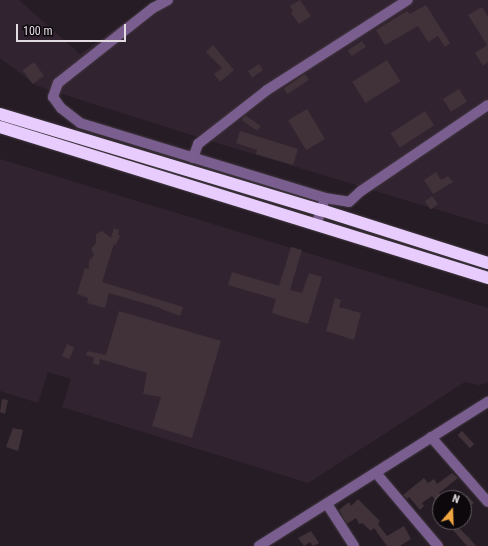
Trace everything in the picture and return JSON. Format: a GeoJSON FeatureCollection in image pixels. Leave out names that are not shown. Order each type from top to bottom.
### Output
{"type":"FeatureCollection","features":[{"type":"Feature","properties":{"kind":"highway"},"geometry":{"type":"LineString","coordinates":[[0,114],[321,210],[488,263]]}},
{"type":"Feature","properties":{"kind":"highway"},"geometry":{"type":"LineString","coordinates":[[0,127],[488,278]]}},
{"type":"Feature","properties":{"kind":"street"},"geometry":{"type":"LineString","coordinates":[[168,0],[153,8],[58,82],[54,97],[61,108],[80,124],[325,198],[349,202],[361,191],[488,105]]}},
{"type":"Feature","properties":{"kind":"street"},"geometry":{"type":"LineString","coordinates":[[193,158],[198,144],[267,90],[408,0]]}},
{"type":"Feature","properties":{"kind":"street"},"geometry":{"type":"LineString","coordinates":[[316,225],[325,198]]}},
{"type":"Feature","properties":{"kind":"street"},"geometry":{"type":"LineString","coordinates":[[259,546],[273,543],[327,504],[488,402]]}},
{"type":"Feature","properties":{"kind":"street"},"geometry":{"type":"LineString","coordinates":[[431,437],[488,502]]}},
{"type":"Feature","properties":{"kind":"street"},"geometry":{"type":"LineString","coordinates":[[376,472],[438,546]]}},
{"type":"Feature","properties":{"kind":"street"},"geometry":{"type":"LineString","coordinates":[[327,504],[354,546]]}},
{"type":"Feature","properties":{"kind":"shaded area"},"geometry":{"type":"Polygon","coordinates":[[[0,0],[19,0],[80,54],[156,0],[488,0],[488,225],[207,140],[37,86],[0,58],[0,0]]]}},
{"type":"Feature","properties":{"kind":"shaded area"},"geometry":{"type":"Polygon","coordinates":[[[0,159],[488,308],[488,383],[479,385],[465,382],[308,483],[62,407],[71,379],[48,372],[38,403],[0,391],[0,159]]]}},
{"type":"Feature","properties":{"kind":"building"},"geometry":{"type":"Polygon","coordinates":[[[300,0],[311,16],[299,24],[291,13],[293,11],[290,6],[300,0]]]}},
{"type":"Feature","properties":{"kind":"building"},"geometry":{"type":"Polygon","coordinates":[[[426,5],[450,43],[445,47],[438,36],[428,42],[418,26],[385,45],[376,30],[407,11],[410,14],[426,5]]]}},
{"type":"Feature","properties":{"kind":"building"},"geometry":{"type":"Polygon","coordinates":[[[482,7],[488,17],[488,62],[483,66],[475,53],[487,45],[468,15],[482,7]]]}},
{"type":"Feature","properties":{"kind":"building"},"geometry":{"type":"Polygon","coordinates":[[[362,41],[366,47],[352,56],[348,51],[362,41]]]}},
{"type":"Feature","properties":{"kind":"building"},"geometry":{"type":"Polygon","coordinates":[[[213,45],[234,70],[220,82],[214,74],[222,68],[206,52],[213,45]]]}},
{"type":"Feature","properties":{"kind":"building"},"geometry":{"type":"Polygon","coordinates":[[[387,60],[400,81],[365,103],[352,82],[387,60]]]}},
{"type":"Feature","properties":{"kind":"building"},"geometry":{"type":"Polygon","coordinates":[[[34,62],[44,76],[33,84],[23,70],[34,62]]]}},
{"type":"Feature","properties":{"kind":"building"},"geometry":{"type":"Polygon","coordinates":[[[259,64],[263,70],[252,78],[248,71],[259,64]]]}},
{"type":"Feature","properties":{"kind":"building"},"geometry":{"type":"Polygon","coordinates":[[[305,74],[309,80],[287,94],[283,89],[305,74]]]}},
{"type":"Feature","properties":{"kind":"building"},"geometry":{"type":"Polygon","coordinates":[[[459,89],[467,102],[451,112],[443,99],[459,89]]]}},
{"type":"Feature","properties":{"kind":"building"},"geometry":{"type":"Polygon","coordinates":[[[307,109],[325,139],[306,150],[288,120],[307,109]]]}},
{"type":"Feature","properties":{"kind":"building"},"geometry":{"type":"Polygon","coordinates":[[[425,111],[434,125],[400,148],[391,133],[425,111]]]}},
{"type":"Feature","properties":{"kind":"building"},"geometry":{"type":"Polygon","coordinates":[[[245,115],[261,126],[257,131],[242,120],[245,115]]]}},
{"type":"Feature","properties":{"kind":"building"},"geometry":{"type":"Polygon","coordinates":[[[240,131],[298,149],[293,165],[256,154],[257,150],[236,143],[240,131]]]}},
{"type":"Feature","properties":{"kind":"building"},"geometry":{"type":"Polygon","coordinates":[[[436,172],[441,180],[448,176],[453,182],[433,194],[424,180],[436,172]]]}},
{"type":"Feature","properties":{"kind":"building"},"geometry":{"type":"Polygon","coordinates":[[[432,196],[438,204],[431,209],[425,201],[432,196]]]}},
{"type":"Feature","properties":{"kind":"building"},"geometry":{"type":"Polygon","coordinates":[[[114,228],[119,230],[118,235],[120,235],[116,245],[114,244],[102,282],[183,307],[180,316],[161,308],[109,293],[105,308],[87,303],[88,298],[77,294],[85,268],[89,269],[89,261],[94,255],[91,249],[96,243],[96,234],[102,231],[111,238],[114,228]]]}},
{"type":"Feature","properties":{"kind":"building"},"geometry":{"type":"Polygon","coordinates":[[[291,247],[302,250],[290,290],[302,293],[309,273],[322,277],[308,324],[272,313],[276,299],[228,285],[232,272],[279,286],[291,247]]]}},
{"type":"Feature","properties":{"kind":"building"},"geometry":{"type":"Polygon","coordinates":[[[335,298],[341,300],[339,307],[361,313],[354,340],[326,331],[335,298]]]}},
{"type":"Feature","properties":{"kind":"building"},"geometry":{"type":"Polygon","coordinates":[[[119,311],[221,341],[192,438],[152,426],[161,397],[143,394],[147,373],[100,359],[99,365],[93,364],[94,358],[86,355],[87,351],[106,355],[119,311]]]}},
{"type":"Feature","properties":{"kind":"building"},"geometry":{"type":"Polygon","coordinates":[[[67,344],[74,347],[69,359],[62,356],[67,344]]]}},
{"type":"Feature","properties":{"kind":"building"},"geometry":{"type":"Polygon","coordinates":[[[2,399],[8,400],[5,414],[0,412],[2,399]]]}},
{"type":"Feature","properties":{"kind":"building"},"geometry":{"type":"Polygon","coordinates":[[[13,428],[23,430],[18,451],[6,447],[13,428]]]}},
{"type":"Feature","properties":{"kind":"building"},"geometry":{"type":"Polygon","coordinates":[[[462,431],[474,444],[470,448],[458,435],[462,431]]]}},
{"type":"Feature","properties":{"kind":"building"},"geometry":{"type":"Polygon","coordinates":[[[452,473],[458,478],[443,490],[432,490],[432,496],[422,503],[424,506],[420,510],[409,497],[407,499],[403,495],[424,478],[428,483],[434,479],[437,484],[452,473]]]}},
{"type":"Feature","properties":{"kind":"building"},"geometry":{"type":"Polygon","coordinates":[[[358,499],[380,521],[378,524],[387,536],[404,526],[411,539],[400,546],[387,546],[374,528],[371,531],[362,523],[359,524],[356,518],[347,524],[339,510],[349,502],[351,506],[358,499]]]}},
{"type":"Feature","properties":{"kind":"building"},"geometry":{"type":"Polygon","coordinates":[[[453,530],[461,530],[476,546],[467,546],[453,530]]]}},
{"type":"Feature","properties":{"kind":"building"},"geometry":{"type":"Polygon","coordinates":[[[311,531],[319,543],[313,546],[310,542],[304,546],[298,538],[311,531]]]}}]}
